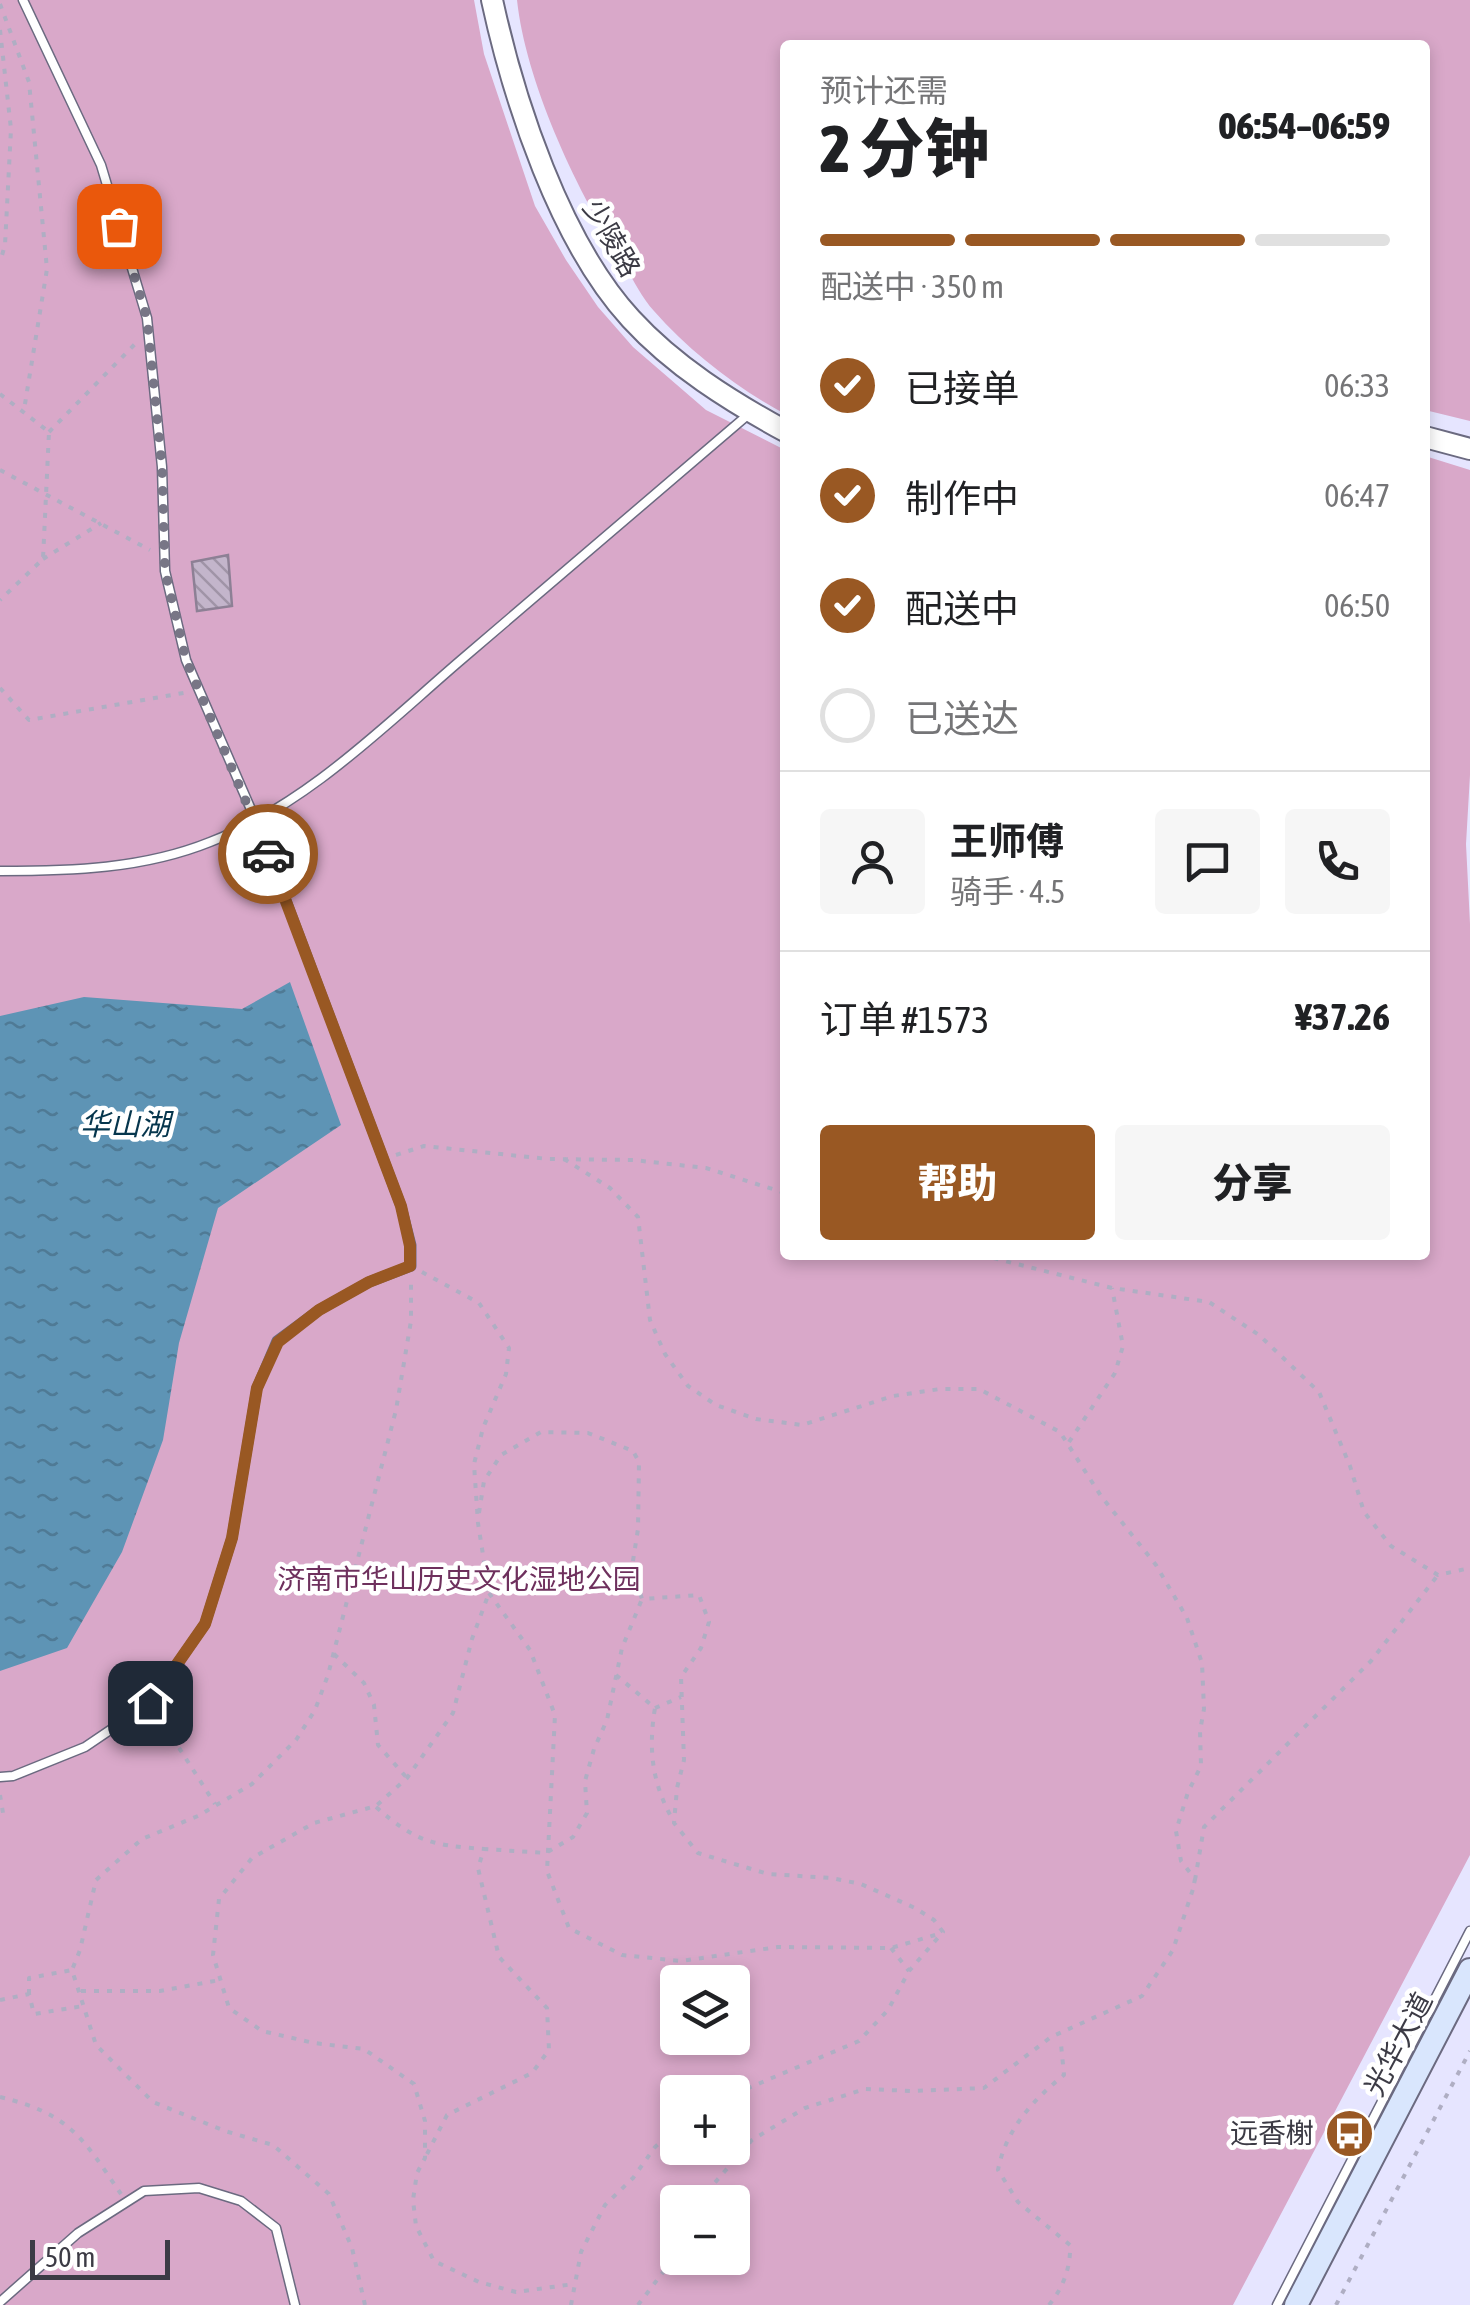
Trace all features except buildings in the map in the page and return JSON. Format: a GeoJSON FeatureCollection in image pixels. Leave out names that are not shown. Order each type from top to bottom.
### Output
{"type":"FeatureCollection","features":[{"type":"Feature","properties":{"kind":"main road","name":"光华大道"},"geometry":{"type":"LineString","coordinates":[[1296,2305],[1470,1970]]}},
{"type":"Feature","properties":{"kind":"street","name":"少陵路"},"geometry":{"type":"LineString","coordinates":[[492,0],[504,57],[537,151],[570,225],[598,275],[631,319],[684,366],[780,428]]}},
{"type":"Feature","properties":{"kind":"street"},"geometry":{"type":"LineString","coordinates":[[1430,438],[1470,449]]}},
{"type":"Feature","properties":{"kind":"lane"},"geometry":{"type":"LineString","coordinates":[[0,1777],[12,1776],[85,1747],[150,1703],[205,1624],[232,1538],[257,1388],[278,1342],[319,1310],[369,1282],[410,1266],[401,1206],[256,821],[186,660],[165,558],[162,467],[148,330],[101,165],[23,0]]}},
{"type":"Feature","properties":{"kind":"lane"},"geometry":{"type":"LineString","coordinates":[[0,871],[66,870],[156,860],[256,821],[324,775],[396,717],[751,412]]}},
{"type":"Feature","properties":{"kind":"lane"},"geometry":{"type":"LineString","coordinates":[[1277,2305],[1470,1931]]}},
{"type":"Feature","properties":{"kind":"lane"},"geometry":{"type":"LineString","coordinates":[[0,2302],[78,2233],[144,2191],[199,2188],[241,2200],[276,2228],[295,2305]]}},
{"type":"Feature","properties":{"kind":"path"},"geometry":{"type":"LineString","coordinates":[[0,4],[29,82],[47,270],[24,410]]}},
{"type":"Feature","properties":{"kind":"path"},"geometry":{"type":"LineString","coordinates":[[0,30],[11,129],[5,245],[0,262]]}},
{"type":"Feature","properties":{"kind":"path"},"geometry":{"type":"LineString","coordinates":[[43,560],[49,432],[148,330]]}},
{"type":"Feature","properties":{"kind":"path"},"geometry":{"type":"LineString","coordinates":[[0,394],[49,432]]}},
{"type":"Feature","properties":{"kind":"path"},"geometry":{"type":"LineString","coordinates":[[0,470],[165,558]]}},
{"type":"Feature","properties":{"kind":"path"},"geometry":{"type":"LineString","coordinates":[[0,600],[43,560],[101,523]]}},
{"type":"Feature","properties":{"kind":"path"},"geometry":{"type":"LineString","coordinates":[[0,688],[30,720],[199,690]]}},
{"type":"Feature","properties":{"kind":"path"},"geometry":{"type":"LineString","coordinates":[[383,1158],[424,1146],[564,1159],[633,1160],[706,1168],[780,1191]]}},
{"type":"Feature","properties":{"kind":"path"},"geometry":{"type":"LineString","coordinates":[[564,1159],[610,1188],[638,1217],[650,1320],[665,1354],[688,1386],[716,1405],[756,1419],[802,1425],[893,1396],[980,1388],[1060,1432],[1101,1496],[1172,1591],[1187,1618],[1202,1663],[1201,1766],[1176,1830],[1181,1861],[1195,1879]]}},
{"type":"Feature","properties":{"kind":"path"},"geometry":{"type":"LineString","coordinates":[[1001,1260],[1112,1288],[1209,1302],[1259,1335],[1319,1392],[1350,1466],[1364,1512],[1391,1546],[1438,1575]]}},
{"type":"Feature","properties":{"kind":"path"},"geometry":{"type":"LineString","coordinates":[[365,2305],[352,2248],[329,2194],[274,2145],[225,2131],[152,2102],[96,2044],[72,1970],[96,1880],[142,1839],[216,1806],[252,1784],[296,1740],[315,1710],[334,1654],[396,1410],[411,1321],[410,1266],[479,1304],[509,1348],[506,1374],[482,1428],[474,1464],[478,1522],[489,1593],[530,1650],[555,1715],[546,1872],[570,1928],[622,1955],[681,1961],[778,1947],[891,1948],[943,1932]]}},
{"type":"Feature","properties":{"kind":"path"},"geometry":{"type":"LineString","coordinates":[[1068,1442],[1115,1373],[1123,1346],[1112,1288]]}},
{"type":"Feature","properties":{"kind":"path"},"geometry":{"type":"LineString","coordinates":[[376,1806],[408,1834],[448,1846],[546,1853],[573,1837],[587,1813],[585,1781],[607,1720],[622,1648],[642,1599],[632,1567],[638,1529],[639,1462],[632,1451],[588,1433],[540,1432],[502,1456],[484,1481],[478,1522]]}},
{"type":"Feature","properties":{"kind":"path"},"geometry":{"type":"LineString","coordinates":[[713,2185],[752,2140],[805,2108],[865,2089],[984,2088],[1051,2037],[1142,1996],[1173,1950],[1195,1879],[1204,1828],[1371,1661],[1438,1575],[1470,1568]]}},
{"type":"Feature","properties":{"kind":"path"},"geometry":{"type":"LineString","coordinates":[[425,2158],[426,2121],[414,2084],[364,2049],[262,2032],[229,2008],[213,1955],[219,1899],[252,1858],[314,1823],[376,1806],[407,1778],[453,1713],[472,1639],[489,1593]]}},
{"type":"Feature","properties":{"kind":"path"},"geometry":{"type":"LineString","coordinates":[[642,1599],[698,1595],[709,1622],[700,1648],[681,1677],[684,1760],[674,1822]]}},
{"type":"Feature","properties":{"kind":"path"},"geometry":{"type":"LineString","coordinates":[[334,1654],[364,1683],[374,1704],[378,1744],[407,1778]]}},
{"type":"Feature","properties":{"kind":"path"},"geometry":{"type":"LineString","coordinates":[[616,1674],[655,1708]]}},
{"type":"Feature","properties":{"kind":"path"},"geometry":{"type":"LineString","coordinates":[[655,1708],[681,1697]]}},
{"type":"Feature","properties":{"kind":"path"},"geometry":{"type":"LineString","coordinates":[[150,1703],[216,1806]]}},
{"type":"Feature","properties":{"kind":"path"},"geometry":{"type":"LineString","coordinates":[[655,1708],[651,1758],[662,1802],[698,1854],[768,1874],[861,1884],[916,1908],[943,1932]]}},
{"type":"Feature","properties":{"kind":"path"},"geometry":{"type":"LineString","coordinates":[[0,1795],[0,1818]]}},
{"type":"Feature","properties":{"kind":"path"},"geometry":{"type":"LineString","coordinates":[[484,1848],[478,1868],[499,1957],[547,2008],[548,2050],[532,2073],[448,2116],[418,2173],[412,2200],[416,2226],[434,2261],[479,2282],[516,2292],[574,2284]]}},
{"type":"Feature","properties":{"kind":"path"},"geometry":{"type":"LineString","coordinates":[[750,2088],[859,2042],[888,2010],[909,1971],[943,1932]]}},
{"type":"Feature","properties":{"kind":"path"},"geometry":{"type":"LineString","coordinates":[[891,1948],[909,1971]]}},
{"type":"Feature","properties":{"kind":"path"},"geometry":{"type":"LineString","coordinates":[[72,1970],[29,1978],[34,2014],[83,2006]]}},
{"type":"Feature","properties":{"kind":"path"},"geometry":{"type":"LineString","coordinates":[[79,1991],[160,1991],[220,1980]]}},
{"type":"Feature","properties":{"kind":"path"},"geometry":{"type":"LineString","coordinates":[[0,2000],[29,1994]]}},
{"type":"Feature","properties":{"kind":"path"},"geometry":{"type":"LineString","coordinates":[[1049,2305],[1058,2295],[1071,2260],[1070,2245],[1018,2202],[998,2170],[1003,2146],[1036,2098],[1064,2076],[1061,2044]]}},
{"type":"Feature","properties":{"kind":"path"},"geometry":{"type":"LineString","coordinates":[[1336,2305],[1470,2051]]}},
{"type":"Feature","properties":{"kind":"path"},"geometry":{"type":"LineString","coordinates":[[0,2097],[60,2118],[83,2138],[126,2202]]}},
{"type":"Feature","properties":{"kind":"path"},"geometry":{"type":"LineString","coordinates":[[571,2305],[581,2252],[605,2205],[633,2178],[660,2143]]}},
{"type":"Feature","properties":{"kind":"path"},"geometry":{"type":"LineString","coordinates":[[638,2305],[661,2275]]}},
{"type":"Feature","properties":{"kind":"green space","name":"济南市华山历史文化湿地公园"},"geometry":{"type":"Polygon","coordinates":[[[0,0],[474,0],[484,54],[535,206],[598,307],[633,347],[706,410],[780,447],[780,1260],[1430,1260],[1430,458],[1470,470],[1470,775],[1466,844],[1470,924],[1470,1855],[1233,2305],[0,2305],[0,0]]]}},
{"type":"Feature","properties":{"kind":"green space"},"geometry":{"type":"Polygon","coordinates":[[[517,0],[1470,0],[1470,421],[1430,411],[1430,40],[780,40],[780,411],[699,355],[642,295],[573,173],[543,103],[522,33],[517,0]]]}},
{"type":"Feature","properties":{"kind":"water","name":"华山湖"},"geometry":{"type":"Polygon","coordinates":[[[290,982],[341,1125],[218,1208],[179,1343],[163,1440],[122,1552],[67,1648],[0,1671],[0,1016],[84,997],[242,1009],[290,982]]]}},
{"type":"Feature","properties":{"kind":"way so far"},"geometry":{"type":"LineString","coordinates":[[119,226],[147,318],[162,467],[165,571],[186,660],[268,854]]}},
{"type":"Feature","properties":{"kind":"place","name":"远香榭"},"geometry":{"type":"Point","coordinates":[1349,2133]}},
{"type":"Feature","properties":{"kind":"route"},"geometry":{"type":"LineString","coordinates":[[150,1703],[205,1624],[232,1538],[257,1388],[278,1342],[319,1310],[369,1282],[410,1266],[401,1206],[268,854]]}}]}
